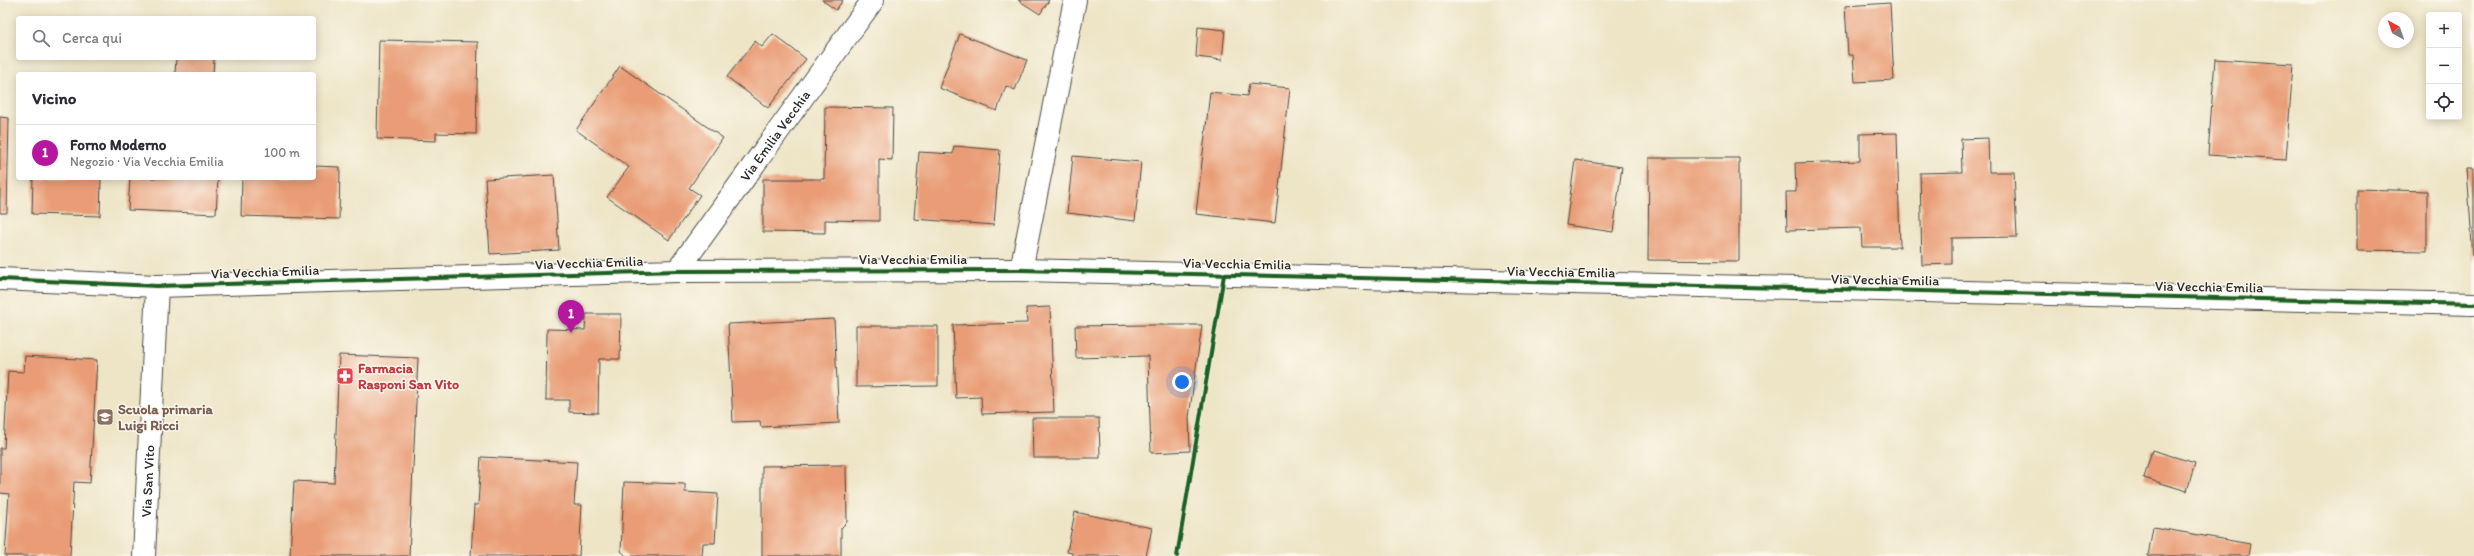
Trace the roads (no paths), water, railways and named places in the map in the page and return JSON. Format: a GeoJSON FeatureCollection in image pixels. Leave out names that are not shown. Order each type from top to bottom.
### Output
{"type":"FeatureCollection","features":[{"type":"Feature","properties":{"kind":"street","name":"Via Emilia Vecchia"},"geometry":{"type":"LineString","coordinates":[[677,271],[873,0]]}},
{"type":"Feature","properties":{"kind":"street"},"geometry":{"type":"LineString","coordinates":[[1021,270],[1075,0]]}},
{"type":"Feature","properties":{"kind":"street","name":"Via Vecchia Emilia"},"geometry":{"type":"LineString","coordinates":[[0,279],[157,286],[677,271],[1021,270],[2474,304]]}},
{"type":"Feature","properties":{"kind":"street","name":"Via San Vito"},"geometry":{"type":"LineString","coordinates":[[144,556],[157,286]]}},
{"type":"Feature","properties":{"kind":"place","name":"Forno Moderno"},"geometry":{"type":"Point","coordinates":[571,333]}},
{"type":"Feature","properties":{"kind":"place","name":"Farmacia Rasponi San Vito"},"geometry":{"type":"Point","coordinates":[345,376]}},
{"type":"Feature","properties":{"kind":"place","name":"Scuola primaria Luigi Ricci"},"geometry":{"type":"Point","coordinates":[105,417]}}]}
